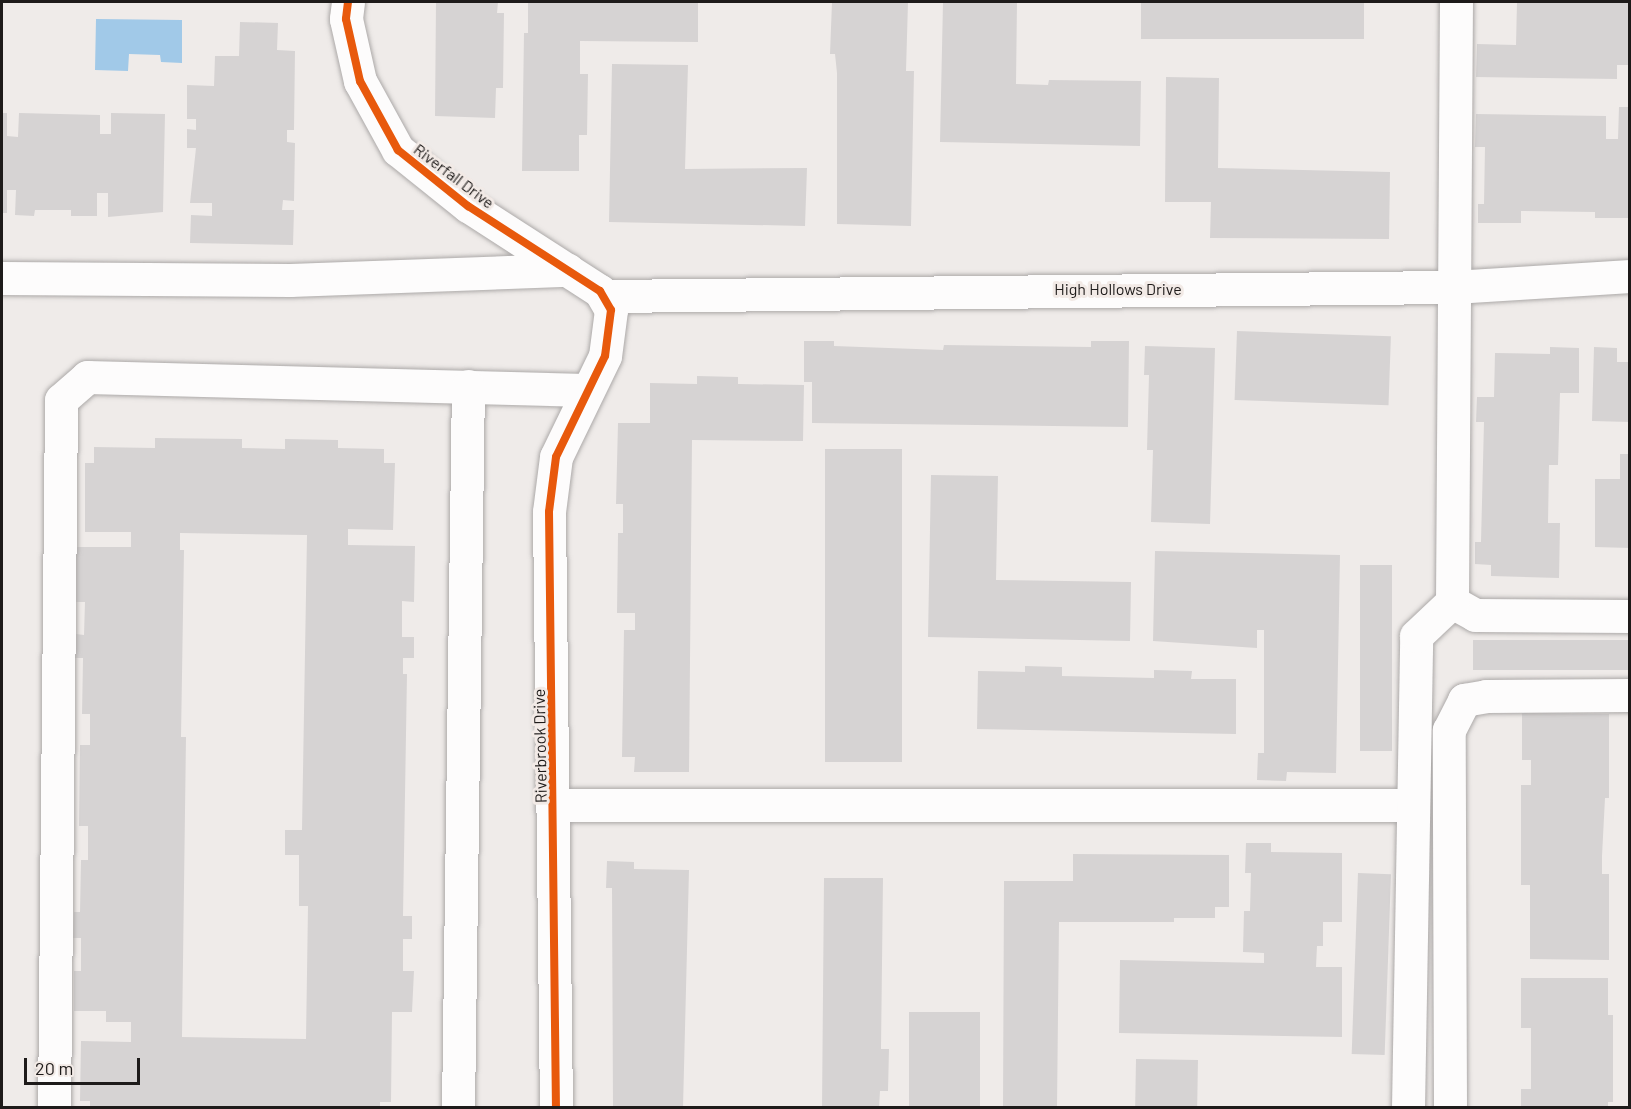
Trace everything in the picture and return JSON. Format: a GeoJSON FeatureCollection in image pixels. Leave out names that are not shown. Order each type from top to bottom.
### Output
{"type":"FeatureCollection","features":[{"type":"Feature","properties":{"kind":"street","name":"Riverfall Drive"},"geometry":{"type":"LineString","coordinates":[[348,2],[346,19],[360,81],[398,150],[468,206],[568,270]]}},
{"type":"Feature","properties":{"kind":"street"},"geometry":{"type":"LineString","coordinates":[[1408,1107],[1416,636],[1452,602],[1456,2]]}},
{"type":"Feature","properties":{"kind":"street"},"geometry":{"type":"LineString","coordinates":[[2,278],[290,280],[568,270],[605,296],[610,309],[610,334],[605,356],[586,390],[87,377],[61,400],[54,1107]]}},
{"type":"Feature","properties":{"kind":"street","name":"High Hollows Drive"},"geometry":{"type":"LineString","coordinates":[[605,296],[1454,287],[1629,276]]}},
{"type":"Feature","properties":{"kind":"street"},"geometry":{"type":"LineString","coordinates":[[458,1107],[468,386]]}},
{"type":"Feature","properties":{"kind":"street","name":"Riverbrook Drive"},"geometry":{"type":"LineString","coordinates":[[556,1107],[549,512],[556,457],[586,390]]}},
{"type":"Feature","properties":{"kind":"street"},"geometry":{"type":"LineString","coordinates":[[1452,602],[1475,615],[1629,616]]}},
{"type":"Feature","properties":{"kind":"street"},"geometry":{"type":"LineString","coordinates":[[1450,1107],[1449,730],[1464,700],[1629,695]]}},
{"type":"Feature","properties":{"kind":"street"},"geometry":{"type":"LineString","coordinates":[[554,805],[1413,805]]}},
{"type":"Feature","properties":{"kind":"water"},"geometry":{"type":"Polygon","coordinates":[[[96,19],[182,20],[182,63],[161,62],[160,55],[129,54],[128,71],[95,70],[96,19]]]}},
{"type":"Feature","properties":{"kind":"building"},"geometry":{"type":"Polygon","coordinates":[[[436,2],[498,2],[497,13],[504,13],[503,88],[496,88],[495,118],[435,116],[436,2]]]}},
{"type":"Feature","properties":{"kind":"building"},"geometry":{"type":"Polygon","coordinates":[[[528,2],[698,2],[698,42],[580,41],[580,74],[588,74],[587,135],[579,135],[579,171],[522,171],[524,33],[528,33],[528,2]]]}},
{"type":"Feature","properties":{"kind":"building"},"geometry":{"type":"Polygon","coordinates":[[[832,2],[908,2],[906,71],[914,71],[911,226],[837,224],[837,73],[835,54],[830,54],[832,2]]]}},
{"type":"Feature","properties":{"kind":"building"},"geometry":{"type":"Polygon","coordinates":[[[943,2],[1017,2],[1016,84],[1048,85],[1049,80],[1141,81],[1140,146],[940,142],[943,2]]]}},
{"type":"Feature","properties":{"kind":"building"},"geometry":{"type":"Polygon","coordinates":[[[1141,2],[1364,2],[1364,39],[1141,39],[1141,2]]]}},
{"type":"Feature","properties":{"kind":"building"},"geometry":{"type":"Polygon","coordinates":[[[1517,2],[1630,2],[1630,65],[1617,65],[1617,79],[1476,77],[1477,44],[1516,45],[1517,2]]]}},
{"type":"Feature","properties":{"kind":"building"},"geometry":{"type":"Polygon","coordinates":[[[240,22],[278,23],[277,50],[295,51],[294,130],[287,130],[287,142],[295,143],[294,201],[283,200],[282,210],[294,210],[293,245],[190,243],[191,215],[212,216],[212,203],[190,203],[196,148],[187,148],[187,129],[196,130],[196,119],[187,119],[187,85],[214,86],[215,56],[239,56],[240,22]]]}},
{"type":"Feature","properties":{"kind":"building"},"geometry":{"type":"Polygon","coordinates":[[[612,64],[688,65],[685,169],[807,168],[805,226],[609,222],[612,64]]]}},
{"type":"Feature","properties":{"kind":"building"},"geometry":{"type":"Polygon","coordinates":[[[1166,77],[1219,78],[1218,168],[1390,172],[1389,239],[1210,238],[1211,202],[1165,202],[1166,77]]]}},
{"type":"Feature","properties":{"kind":"building"},"geometry":{"type":"Polygon","coordinates":[[[1619,107],[1630,107],[1630,218],[1595,218],[1595,212],[1521,211],[1521,223],[1478,223],[1478,204],[1484,204],[1485,147],[1475,147],[1476,114],[1606,116],[1606,139],[1618,139],[1619,107]]]}},
{"type":"Feature","properties":{"kind":"building"},"geometry":{"type":"Polygon","coordinates":[[[2,113],[7,113],[7,136],[18,137],[19,113],[100,115],[100,134],[111,134],[111,113],[165,114],[163,212],[108,217],[108,193],[97,193],[97,216],[71,216],[71,210],[35,210],[34,216],[15,215],[16,190],[7,190],[7,213],[2,213],[2,113]]]}},
{"type":"Feature","properties":{"kind":"building"},"geometry":{"type":"Polygon","coordinates":[[[1237,331],[1391,336],[1388,405],[1235,400],[1237,331]]]}},
{"type":"Feature","properties":{"kind":"building"},"geometry":{"type":"Polygon","coordinates":[[[804,341],[834,341],[834,346],[943,350],[944,345],[1091,347],[1091,341],[1129,341],[1128,427],[812,423],[812,382],[804,382],[804,341]]]}},
{"type":"Feature","properties":{"kind":"building"},"geometry":{"type":"Polygon","coordinates":[[[1145,346],[1215,348],[1210,524],[1151,522],[1153,450],[1147,450],[1149,375],[1144,375],[1145,346]]]}},
{"type":"Feature","properties":{"kind":"building"},"geometry":{"type":"Polygon","coordinates":[[[1550,347],[1579,348],[1579,393],[1560,393],[1558,465],[1549,465],[1548,523],[1560,523],[1559,578],[1491,576],[1491,565],[1475,564],[1475,542],[1481,542],[1484,422],[1476,422],[1477,397],[1494,397],[1495,353],[1550,354],[1550,347]]]}},
{"type":"Feature","properties":{"kind":"building"},"geometry":{"type":"Polygon","coordinates":[[[1594,347],[1617,348],[1617,362],[1630,362],[1630,422],[1592,421],[1594,347]]]}},
{"type":"Feature","properties":{"kind":"building"},"geometry":{"type":"Polygon","coordinates":[[[697,376],[738,377],[738,384],[804,385],[803,441],[692,440],[689,772],[634,772],[635,757],[622,757],[624,630],[635,630],[635,613],[617,613],[618,533],[623,533],[623,504],[616,504],[618,423],[650,423],[650,383],[697,384],[697,376]]]}},
{"type":"Feature","properties":{"kind":"building"},"geometry":{"type":"Polygon","coordinates":[[[155,438],[242,439],[242,448],[285,449],[285,439],[338,440],[338,448],[384,449],[384,463],[395,463],[393,530],[348,529],[348,545],[415,546],[414,602],[402,601],[402,637],[414,637],[414,658],[403,658],[403,674],[407,674],[403,916],[412,916],[412,939],[403,939],[403,971],[414,971],[412,1012],[392,1012],[391,1102],[380,1102],[380,1108],[90,1108],[90,1101],[80,1101],[81,1041],[131,1042],[131,1022],[106,1022],[106,1011],[74,1011],[74,971],[81,971],[81,938],[73,938],[74,912],[80,912],[81,860],[88,860],[88,826],[79,826],[80,745],[90,745],[90,714],[82,714],[83,658],[75,658],[76,634],[84,635],[85,602],[75,602],[76,547],[131,547],[131,532],[85,532],[85,463],[94,463],[94,447],[155,448],[155,438]],[[180,533],[180,550],[184,550],[181,737],[186,737],[182,1037],[306,1039],[308,906],[299,906],[299,855],[285,855],[285,830],[302,830],[307,535],[180,533]]]}},
{"type":"Feature","properties":{"kind":"building"},"geometry":{"type":"Polygon","coordinates":[[[825,449],[902,449],[902,762],[825,762],[825,449]]]}},
{"type":"Feature","properties":{"kind":"building"},"geometry":{"type":"Polygon","coordinates":[[[1620,454],[1630,454],[1630,548],[1595,547],[1595,479],[1620,479],[1620,454]]]}},
{"type":"Feature","properties":{"kind":"building"},"geometry":{"type":"Polygon","coordinates":[[[931,475],[998,476],[996,580],[1131,582],[1130,641],[928,637],[931,475]]]}},
{"type":"Feature","properties":{"kind":"building"},"geometry":{"type":"Polygon","coordinates":[[[1155,551],[1340,555],[1336,773],[1287,772],[1286,781],[1257,780],[1258,753],[1264,753],[1264,630],[1257,630],[1257,648],[1153,641],[1155,551]]]}},
{"type":"Feature","properties":{"kind":"building"},"geometry":{"type":"Polygon","coordinates":[[[1360,565],[1392,565],[1392,751],[1360,751],[1360,565]]]}},
{"type":"Feature","properties":{"kind":"building"},"geometry":{"type":"Polygon","coordinates":[[[1473,640],[1630,640],[1630,670],[1473,670],[1473,640]]]}},
{"type":"Feature","properties":{"kind":"building"},"geometry":{"type":"Polygon","coordinates":[[[1025,666],[1062,667],[1062,676],[1154,678],[1154,670],[1192,671],[1191,679],[1236,679],[1236,734],[977,729],[978,671],[1025,672],[1025,666]]]}},
{"type":"Feature","properties":{"kind":"building"},"geometry":{"type":"Polygon","coordinates":[[[1522,713],[1609,714],[1609,798],[1605,798],[1602,874],[1609,874],[1609,960],[1530,959],[1530,885],[1521,885],[1521,785],[1531,785],[1531,760],[1522,760],[1522,713]]]}},
{"type":"Feature","properties":{"kind":"building"},"geometry":{"type":"Polygon","coordinates":[[[1246,843],[1271,843],[1271,852],[1342,853],[1342,922],[1323,922],[1323,946],[1317,946],[1316,967],[1342,967],[1342,1037],[1119,1033],[1120,960],[1264,963],[1264,953],[1243,952],[1244,911],[1250,911],[1251,873],[1245,873],[1246,843]]]}},
{"type":"Feature","properties":{"kind":"building"},"geometry":{"type":"Polygon","coordinates":[[[1073,854],[1229,855],[1229,907],[1215,907],[1215,918],[1174,918],[1174,922],[1059,922],[1057,1108],[1003,1108],[1004,881],[1073,881],[1073,854]]]}},
{"type":"Feature","properties":{"kind":"building"},"geometry":{"type":"Polygon","coordinates":[[[607,861],[634,862],[634,869],[689,870],[683,1108],[613,1108],[612,888],[606,888],[607,861]]]}},
{"type":"Feature","properties":{"kind":"building"},"geometry":{"type":"Polygon","coordinates":[[[1358,873],[1391,874],[1385,1055],[1352,1054],[1358,873]]]}},
{"type":"Feature","properties":{"kind":"building"},"geometry":{"type":"Polygon","coordinates":[[[824,878],[883,878],[881,1049],[889,1049],[888,1091],[880,1091],[879,1108],[822,1108],[824,878]]]}},
{"type":"Feature","properties":{"kind":"building"},"geometry":{"type":"Polygon","coordinates":[[[1521,978],[1608,978],[1608,1015],[1613,1015],[1613,1102],[1608,1102],[1608,1108],[1521,1108],[1521,1089],[1531,1089],[1531,1028],[1521,1028],[1521,978]]]}},
{"type":"Feature","properties":{"kind":"building"},"geometry":{"type":"Polygon","coordinates":[[[909,1012],[980,1012],[980,1108],[909,1108],[909,1012]]]}},
{"type":"Feature","properties":{"kind":"building"},"geometry":{"type":"Polygon","coordinates":[[[1136,1059],[1198,1060],[1197,1108],[1135,1108],[1136,1059]]]}},
{"type":"Feature","properties":{"kind":"cycle path"},"geometry":{"type":"LineString","coordinates":[[348,2],[346,19],[360,81],[398,150],[468,206],[600,291],[611,310],[605,356],[556,457],[549,512],[556,1108]]}}]}
